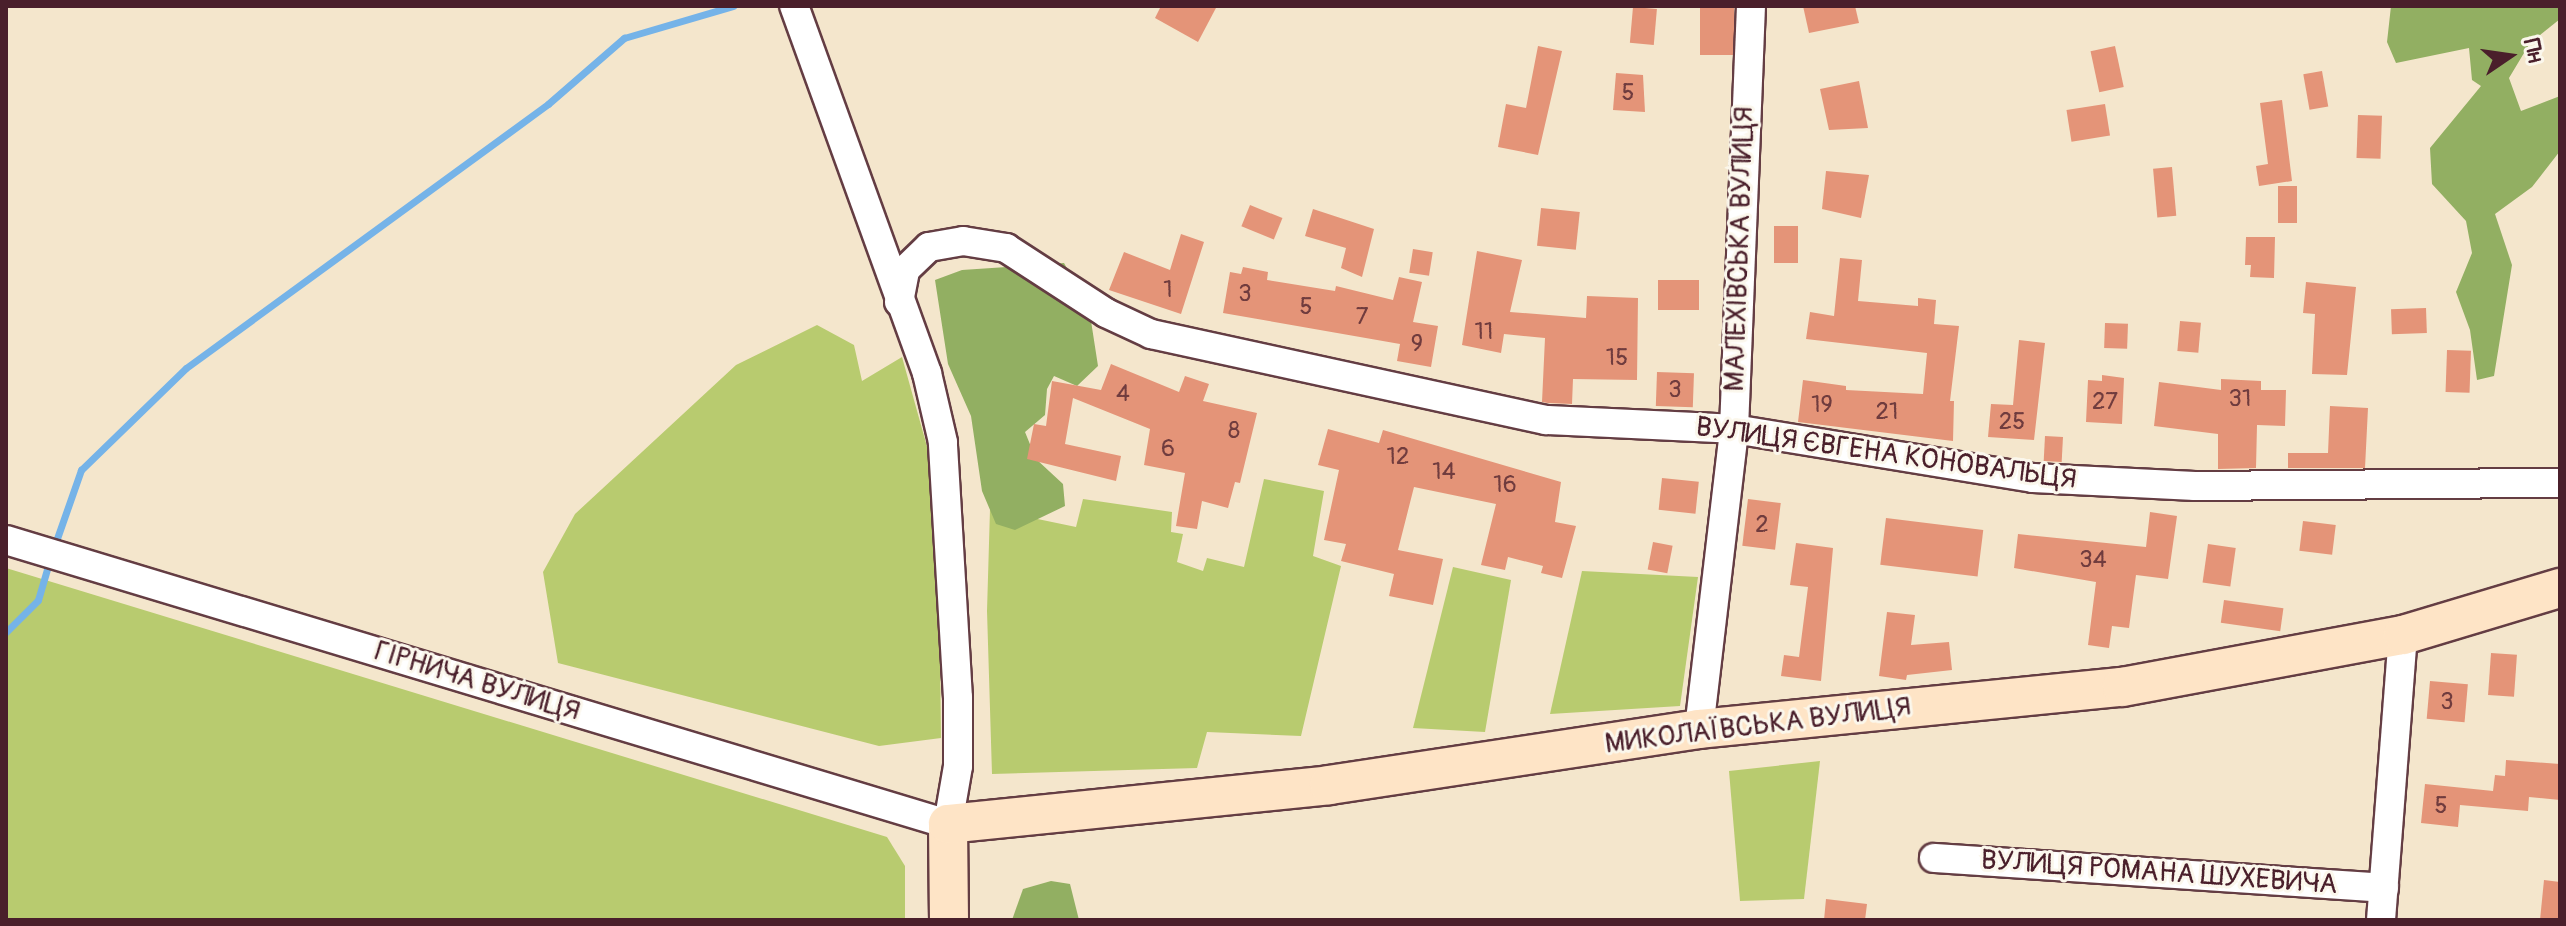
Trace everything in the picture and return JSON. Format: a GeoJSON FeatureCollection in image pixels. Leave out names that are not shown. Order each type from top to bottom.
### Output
{"type":"FeatureCollection","features":[{"type":"Feature","properties":{"kind":"main road","name":"МИКОЛАЇВСЬКА ВУЛИЦЯ"},"geometry":{"type":"LineString","coordinates":[[948,824],[1329,785],[1699,729],[2122,687],[2403,635],[2560,588]]}},
{"type":"Feature","properties":{"kind":"main road"},"geometry":{"type":"LineString","coordinates":[[948,824],[949,920]]}},
{"type":"Feature","properties":{"kind":"street"},"geometry":{"type":"LineString","coordinates":[[794,6],[899,303],[927,373],[943,442],[951,519],[958,766],[948,824]]}},
{"type":"Feature","properties":{"kind":"street","name":"МАЛЕХІВСЬКА ВУЛИЦЯ"},"geometry":{"type":"LineString","coordinates":[[1699,729],[1734,429],[1751,6]]}},
{"type":"Feature","properties":{"kind":"street","name":"ВУЛИЦЯ ЄВГЕНА КОНОВАЛЬЦЯ"},"geometry":{"type":"LineString","coordinates":[[899,303],[905,270],[929,247],[963,241],[1006,248],[1106,313],[1151,334],[1222,352],[1338,372],[1546,420],[1734,429],[2033,478],[2195,486],[2560,483]]}},
{"type":"Feature","properties":{"kind":"street","name":"ГІРНИЧА ВУЛИЦЯ"},"geometry":{"type":"LineString","coordinates":[[14,542],[948,824]]}},
{"type":"Feature","properties":{"kind":"street"},"geometry":{"type":"LineString","coordinates":[[2381,920],[2403,635]]}},
{"type":"Feature","properties":{"kind":"street","name":"ВУЛИЦЯ РОМАНА ШУХЕВИЧА"},"geometry":{"type":"LineString","coordinates":[[1934,858],[2384,888]]}},
{"type":"Feature","properties":{"kind":"green space"},"geometry":{"type":"Polygon","coordinates":[[[2391,6],[2560,6],[2560,19],[2530,43],[2509,78],[2521,111],[2560,96],[2560,151],[2532,187],[2495,214],[2512,265],[2494,376],[2477,380],[2470,330],[2456,292],[2472,253],[2466,221],[2432,184],[2430,148],[2481,86],[2472,80],[2469,48],[2396,63],[2387,42],[2391,6]]]}},
{"type":"Feature","properties":{"kind":"green space"},"geometry":{"type":"Polygon","coordinates":[[[1064,263],[1089,308],[1098,366],[1077,386],[1054,376],[1047,389],[1045,415],[1025,432],[1036,459],[1063,484],[1065,506],[1015,530],[996,524],[982,491],[971,416],[948,364],[935,280],[962,270],[1064,263]]]}},
{"type":"Feature","properties":{"kind":"green space"},"geometry":{"type":"Polygon","coordinates":[[[817,325],[854,345],[862,381],[902,357],[938,486],[941,738],[879,746],[558,663],[543,572],[575,514],[736,365],[817,325]]]}},
{"type":"Feature","properties":{"kind":"green space"},"geometry":{"type":"Polygon","coordinates":[[[1264,479],[1324,491],[1313,556],[1341,566],[1301,736],[1207,732],[1197,768],[992,774],[987,611],[990,509],[1076,527],[1083,499],[1172,512],[1171,532],[1183,534],[1177,562],[1203,571],[1207,558],[1244,567],[1264,479]]]}},
{"type":"Feature","properties":{"kind":"green space"},"geometry":{"type":"Polygon","coordinates":[[[1453,567],[1511,580],[1485,732],[1413,728],[1453,567]]]}},
{"type":"Feature","properties":{"kind":"green space"},"geometry":{"type":"Polygon","coordinates":[[[6,568],[887,837],[905,866],[905,920],[6,920],[6,568]]]}},
{"type":"Feature","properties":{"kind":"green space"},"geometry":{"type":"Polygon","coordinates":[[[1582,571],[1698,577],[1680,706],[1550,714],[1582,571]]]}},
{"type":"Feature","properties":{"kind":"green space"},"geometry":{"type":"Polygon","coordinates":[[[1820,761],[1804,899],[1740,901],[1729,771],[1820,761]]]}},
{"type":"Feature","properties":{"kind":"green space"},"geometry":{"type":"Polygon","coordinates":[[[1051,881],[1070,884],[1079,920],[1012,920],[1023,889],[1051,881]]]}},
{"type":"Feature","properties":{"kind":"building"},"geometry":{"type":"Polygon","coordinates":[[[1161,6],[1217,6],[1198,42],[1155,18],[1161,6]]]}},
{"type":"Feature","properties":{"kind":"building"},"geometry":{"type":"Polygon","coordinates":[[[1700,6],[1734,6],[1734,55],[1700,55],[1700,6]]]}},
{"type":"Feature","properties":{"kind":"building"},"geometry":{"type":"Polygon","coordinates":[[[1803,6],[1855,6],[1859,23],[1809,33],[1803,6]]]}},
{"type":"Feature","properties":{"kind":"building"},"geometry":{"type":"Polygon","coordinates":[[[1633,7],[1657,9],[1654,45],[1630,43],[1633,7]]]}},
{"type":"Feature","properties":{"kind":"building"},"geometry":{"type":"Polygon","coordinates":[[[1538,46],[1562,51],[1538,155],[1498,147],[1506,104],[1526,108],[1538,46]]]}},
{"type":"Feature","properties":{"kind":"building"},"geometry":{"type":"Polygon","coordinates":[[[2115,46],[2124,87],[2099,92],[2091,51],[2115,46]]]}},
{"type":"Feature","properties":{"kind":"building"},"geometry":{"type":"Polygon","coordinates":[[[2322,71],[2328,106],[2310,110],[2303,74],[2322,71]]]}},
{"type":"Feature","properties":{"kind":"building"},"geometry":{"type":"Polygon","coordinates":[[[1616,73],[1643,75],[1645,112],[1613,110],[1616,73]]]}},
{"type":"Feature","properties":{"kind":"building"},"geometry":{"type":"Polygon","coordinates":[[[1859,81],[1868,128],[1829,130],[1820,89],[1859,81]]]}},
{"type":"Feature","properties":{"kind":"building"},"geometry":{"type":"Polygon","coordinates":[[[2282,100],[2292,181],[2259,186],[2256,166],[2268,164],[2260,103],[2282,100]]]}},
{"type":"Feature","properties":{"kind":"building"},"geometry":{"type":"Polygon","coordinates":[[[2105,104],[2110,136],[2071,142],[2066,110],[2105,104]]]}},
{"type":"Feature","properties":{"kind":"building"},"geometry":{"type":"Polygon","coordinates":[[[2358,115],[2382,116],[2380,159],[2356,158],[2358,115]]]}},
{"type":"Feature","properties":{"kind":"building"},"geometry":{"type":"Polygon","coordinates":[[[2172,167],[2176,216],[2157,217],[2153,169],[2172,167]]]}},
{"type":"Feature","properties":{"kind":"building"},"geometry":{"type":"Polygon","coordinates":[[[1826,171],[1869,175],[1861,218],[1822,209],[1826,171]]]}},
{"type":"Feature","properties":{"kind":"building"},"geometry":{"type":"Polygon","coordinates":[[[2278,186],[2297,186],[2297,223],[2278,223],[2278,186]]]}},
{"type":"Feature","properties":{"kind":"building"},"geometry":{"type":"Polygon","coordinates":[[[1250,205],[1282,218],[1274,239],[1241,226],[1250,205]]]}},
{"type":"Feature","properties":{"kind":"building"},"geometry":{"type":"Polygon","coordinates":[[[1541,208],[1580,212],[1576,250],[1537,246],[1541,208]]]}},
{"type":"Feature","properties":{"kind":"building"},"geometry":{"type":"Polygon","coordinates":[[[1313,209],[1374,229],[1362,277],[1341,268],[1346,248],[1305,236],[1313,209]]]}},
{"type":"Feature","properties":{"kind":"building"},"geometry":{"type":"Polygon","coordinates":[[[1774,226],[1798,226],[1798,263],[1774,263],[1774,226]]]}},
{"type":"Feature","properties":{"kind":"building"},"geometry":{"type":"Polygon","coordinates":[[[1181,234],[1204,242],[1181,314],[1109,290],[1124,252],[1170,270],[1181,234]]]}},
{"type":"Feature","properties":{"kind":"building"},"geometry":{"type":"Polygon","coordinates":[[[2246,237],[2275,237],[2274,278],[2250,277],[2251,265],[2245,265],[2246,237]]]}},
{"type":"Feature","properties":{"kind":"building"},"geometry":{"type":"Polygon","coordinates":[[[1413,249],[1433,252],[1429,276],[1409,273],[1413,249]]]}},
{"type":"Feature","properties":{"kind":"building"},"geometry":{"type":"Polygon","coordinates":[[[1477,251],[1522,260],[1510,312],[1586,318],[1587,296],[1638,298],[1637,380],[1573,379],[1572,404],[1542,402],[1545,338],[1504,334],[1501,353],[1462,345],[1477,251]]]}},
{"type":"Feature","properties":{"kind":"building"},"geometry":{"type":"Polygon","coordinates":[[[1840,258],[1862,260],[1858,301],[1918,306],[1918,298],[1936,300],[1934,324],[1959,326],[1950,401],[1954,401],[1953,441],[1798,422],[1803,380],[1846,386],[1846,390],[1923,394],[1927,353],[1806,339],[1810,312],[1834,316],[1840,258]]]}},
{"type":"Feature","properties":{"kind":"building"},"geometry":{"type":"Polygon","coordinates":[[[1243,267],[1268,272],[1267,280],[1335,291],[1336,286],[1393,300],[1399,277],[1422,282],[1413,322],[1438,326],[1431,367],[1397,361],[1400,344],[1223,313],[1230,272],[1241,274],[1243,267]]]}},
{"type":"Feature","properties":{"kind":"building"},"geometry":{"type":"Polygon","coordinates":[[[1658,280],[1699,280],[1699,310],[1658,310],[1658,280]]]}},
{"type":"Feature","properties":{"kind":"building"},"geometry":{"type":"Polygon","coordinates":[[[2306,282],[2356,287],[2347,375],[2312,374],[2315,314],[2303,313],[2306,282]]]}},
{"type":"Feature","properties":{"kind":"building"},"geometry":{"type":"Polygon","coordinates":[[[2426,308],[2427,333],[2392,334],[2391,309],[2426,308]]]}},
{"type":"Feature","properties":{"kind":"building"},"geometry":{"type":"Polygon","coordinates":[[[2180,321],[2201,323],[2198,353],[2177,351],[2180,321]]]}},
{"type":"Feature","properties":{"kind":"building"},"geometry":{"type":"Polygon","coordinates":[[[2105,323],[2128,324],[2127,349],[2104,348],[2105,323]]]}},
{"type":"Feature","properties":{"kind":"building"},"geometry":{"type":"Polygon","coordinates":[[[2019,340],[2045,343],[2034,440],[1988,437],[1991,404],[2013,405],[2019,340]]]}},
{"type":"Feature","properties":{"kind":"building"},"geometry":{"type":"Polygon","coordinates":[[[2447,350],[2471,351],[2470,393],[2446,392],[2447,350]]]}},
{"type":"Feature","properties":{"kind":"building"},"geometry":{"type":"Polygon","coordinates":[[[1111,364],[1179,392],[1185,376],[1209,384],[1203,401],[1257,413],[1240,483],[1235,482],[1228,508],[1202,501],[1197,529],[1176,526],[1185,473],[1144,465],[1150,429],[1073,398],[1065,444],[1121,456],[1116,481],[1027,459],[1034,424],[1046,426],[1052,381],[1101,390],[1111,364]]]}},
{"type":"Feature","properties":{"kind":"building"},"geometry":{"type":"Polygon","coordinates":[[[1657,372],[1694,373],[1693,407],[1656,406],[1657,372]]]}},
{"type":"Feature","properties":{"kind":"building"},"geometry":{"type":"Polygon","coordinates":[[[2102,375],[2124,378],[2122,424],[2086,422],[2088,380],[2102,381],[2102,375]]]}},
{"type":"Feature","properties":{"kind":"building"},"geometry":{"type":"Polygon","coordinates":[[[2221,379],[2261,381],[2261,390],[2286,390],[2285,426],[2257,425],[2256,468],[2218,469],[2218,434],[2154,426],[2159,382],[2221,390],[2221,379]]]}},
{"type":"Feature","properties":{"kind":"building"},"geometry":{"type":"Polygon","coordinates":[[[2330,406],[2368,408],[2365,468],[2288,468],[2288,453],[2328,453],[2330,406]]]}},
{"type":"Feature","properties":{"kind":"building"},"geometry":{"type":"Polygon","coordinates":[[[1328,429],[1379,443],[1383,430],[1561,482],[1555,522],[1576,526],[1562,578],[1541,573],[1543,566],[1508,557],[1505,570],[1481,565],[1496,504],[1414,487],[1398,550],[1443,559],[1433,605],[1389,596],[1394,574],[1341,561],[1346,544],[1324,540],[1339,470],[1318,465],[1328,429]]]}},
{"type":"Feature","properties":{"kind":"building"},"geometry":{"type":"Polygon","coordinates":[[[2045,436],[2063,437],[2062,462],[2044,461],[2045,436]]]}},
{"type":"Feature","properties":{"kind":"building"},"geometry":{"type":"Polygon","coordinates":[[[1662,478],[1699,482],[1695,514],[1659,510],[1662,478]]]}},
{"type":"Feature","properties":{"kind":"building"},"geometry":{"type":"Polygon","coordinates":[[[1748,499],[1781,503],[1775,550],[1742,546],[1748,499]]]}},
{"type":"Feature","properties":{"kind":"building"},"geometry":{"type":"Polygon","coordinates":[[[2150,512],[2177,516],[2168,579],[2136,575],[2129,628],[2112,626],[2109,648],[2088,645],[2096,582],[2014,568],[2018,534],[2146,547],[2150,512]]]}},
{"type":"Feature","properties":{"kind":"building"},"geometry":{"type":"Polygon","coordinates":[[[1886,518],[1983,530],[1978,577],[1880,565],[1886,518]]]}},
{"type":"Feature","properties":{"kind":"building"},"geometry":{"type":"Polygon","coordinates":[[[2303,521],[2336,525],[2332,555],[2299,551],[2303,521]]]}},
{"type":"Feature","properties":{"kind":"building"},"geometry":{"type":"Polygon","coordinates":[[[1653,542],[1673,546],[1667,573],[1648,569],[1653,542]]]}},
{"type":"Feature","properties":{"kind":"building"},"geometry":{"type":"Polygon","coordinates":[[[1796,543],[1833,548],[1821,681],[1781,676],[1784,655],[1799,657],[1808,587],[1790,585],[1796,543]]]}},
{"type":"Feature","properties":{"kind":"building"},"geometry":{"type":"Polygon","coordinates":[[[2208,544],[2236,548],[2230,587],[2203,583],[2208,544]]]}},
{"type":"Feature","properties":{"kind":"building"},"geometry":{"type":"Polygon","coordinates":[[[2224,600],[2283,608],[2280,631],[2221,623],[2224,600]]]}},
{"type":"Feature","properties":{"kind":"building"},"geometry":{"type":"Polygon","coordinates":[[[1887,612],[1915,615],[1911,645],[1949,642],[1952,670],[1907,675],[1906,680],[1879,676],[1887,612]]]}},
{"type":"Feature","properties":{"kind":"building"},"geometry":{"type":"Polygon","coordinates":[[[2491,653],[2517,655],[2514,697],[2488,695],[2491,653]]]}},
{"type":"Feature","properties":{"kind":"building"},"geometry":{"type":"Polygon","coordinates":[[[2430,681],[2468,684],[2465,722],[2427,719],[2430,681]]]}},
{"type":"Feature","properties":{"kind":"building"},"geometry":{"type":"Polygon","coordinates":[[[2506,760],[2560,764],[2560,800],[2529,797],[2528,811],[2460,805],[2458,827],[2421,823],[2425,784],[2493,791],[2495,775],[2505,776],[2506,760]]]}},
{"type":"Feature","properties":{"kind":"building"},"geometry":{"type":"Polygon","coordinates":[[[2544,880],[2560,882],[2560,920],[2540,920],[2544,880]]]}},
{"type":"Feature","properties":{"kind":"building"},"geometry":{"type":"Polygon","coordinates":[[[1826,899],[1867,904],[1865,920],[1824,920],[1826,899]]]}},
{"type":"Feature","properties":{"kind":"waterway"},"geometry":{"type":"LineString","coordinates":[[54,547],[81,470],[186,368],[548,104],[624,38],[733,6]]}},
{"type":"Feature","properties":{"kind":"waterway"},"geometry":{"type":"LineString","coordinates":[[6,632],[38,600],[50,559]]}}]}
